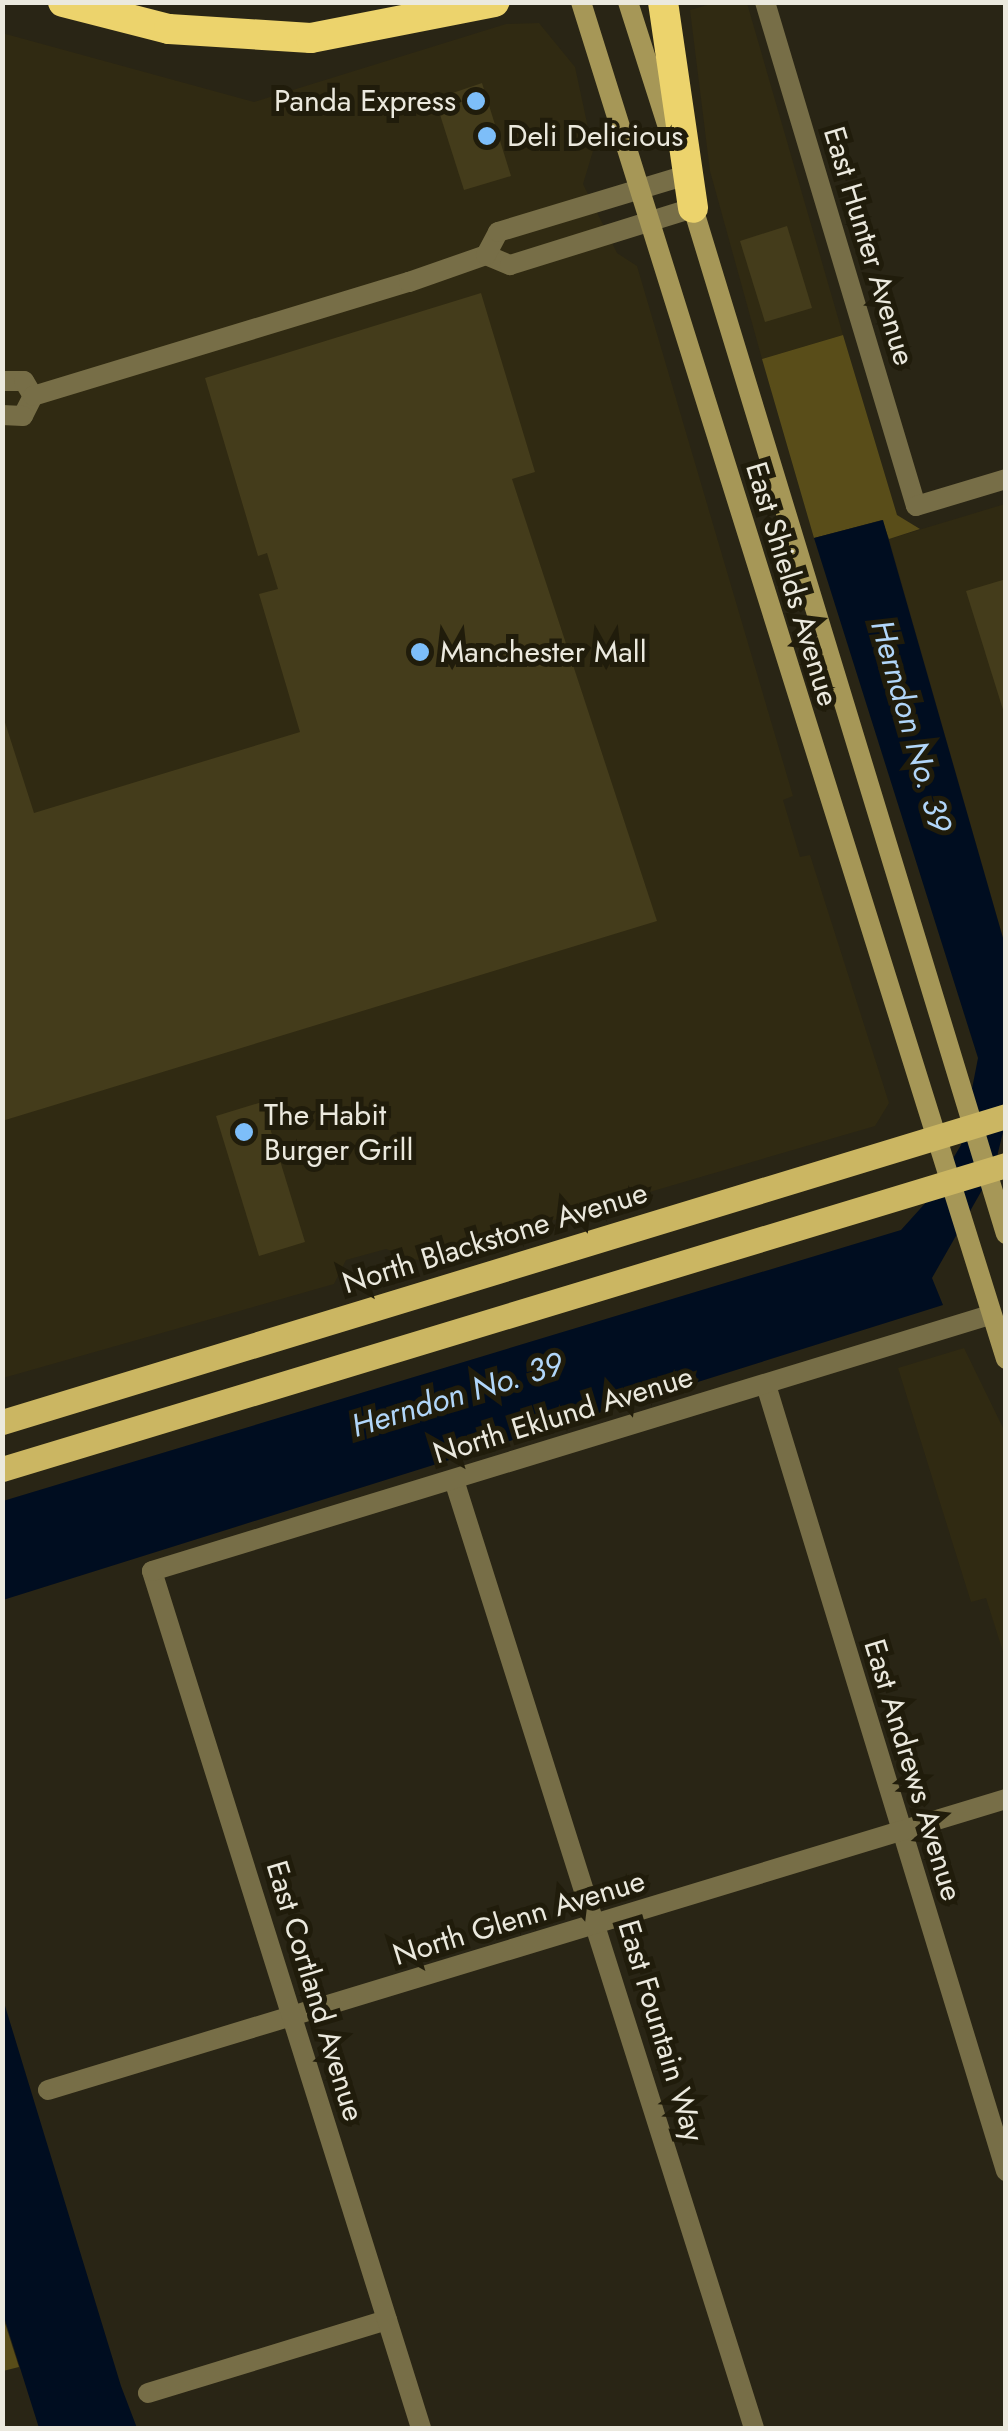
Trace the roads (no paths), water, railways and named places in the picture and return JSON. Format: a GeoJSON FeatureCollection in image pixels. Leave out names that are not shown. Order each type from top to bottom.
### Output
{"type":"FeatureCollection","features":[{"type":"Feature","properties":{"kind":"highway"},"geometry":{"type":"LineString","coordinates":[[62,2],[169,29],[311,38],[495,2]]}},
{"type":"Feature","properties":{"kind":"highway"},"geometry":{"type":"LineString","coordinates":[[662,2],[694,208]]}},
{"type":"Feature","properties":{"kind":"main road","name":"East Shields Avenue"},"geometry":{"type":"LineString","coordinates":[[581,2],[1006,1359]]}},
{"type":"Feature","properties":{"kind":"main road","name":"East Shields Avenue"},"geometry":{"type":"LineString","coordinates":[[628,2],[694,208],[971,1127],[996,1168],[1006,1234]]}},
{"type":"Feature","properties":{"kind":"main road","name":"North Blackstone Avenue"},"geometry":{"type":"LineString","coordinates":[[2,1422],[1006,1116]]}},
{"type":"Feature","properties":{"kind":"main road"},"geometry":{"type":"LineString","coordinates":[[2,1468],[996,1168]]}},
{"type":"Feature","properties":{"kind":"street","name":"East Hunter Avenue"},"geometry":{"type":"LineString","coordinates":[[765,2],[916,506],[1006,480]]}},
{"type":"Feature","properties":{"kind":"street"},"geometry":{"type":"LineString","coordinates":[[486,255],[498,232],[684,176]]}},
{"type":"Feature","properties":{"kind":"street"},"geometry":{"type":"LineString","coordinates":[[2,416],[24,416],[33,396],[486,255],[510,266],[694,208]]}},
{"type":"Feature","properties":{"kind":"street"},"geometry":{"type":"LineString","coordinates":[[2,381],[24,381],[33,396]]}},
{"type":"Feature","properties":{"kind":"street","name":"North Eklund Avenue"},"geometry":{"type":"LineString","coordinates":[[152,1571],[990,1315]]}},
{"type":"Feature","properties":{"kind":"street","name":"East Andrews Avenue"},"geometry":{"type":"LineString","coordinates":[[766,1385],[1006,2171]]}},
{"type":"Feature","properties":{"kind":"street","name":"East Fountain Way"},"geometry":{"type":"LineString","coordinates":[[454,1480],[754,2428]]}},
{"type":"Feature","properties":{"kind":"street","name":"East Cortland Avenue"},"geometry":{"type":"LineString","coordinates":[[152,1571],[422,2428]]}},
{"type":"Feature","properties":{"kind":"street","name":"North Glenn Avenue"},"geometry":{"type":"LineString","coordinates":[[48,2090],[597,1928],[1006,1799]]}},
{"type":"Feature","properties":{"kind":"street"},"geometry":{"type":"LineString","coordinates":[[148,2392],[387,2320]]}},
{"type":"Feature","properties":{"kind":"water","name":"Herndon No. 39"},"geometry":{"type":"Polygon","coordinates":[[[883,520],[1005,945],[1005,1124],[994,1169],[932,1278],[943,1305],[3,1600],[3,1501],[901,1230],[929,1199],[961,1145],[978,1058],[814,538],[883,520]]]}},
{"type":"Feature","properties":{"kind":"water"},"geometry":{"type":"Polygon","coordinates":[[[2,1996],[137,2428],[39,2428],[3,2314],[2,1996]]]}},
{"type":"Feature","properties":{"kind":"place","name":"Panda Express"},"geometry":{"type":"Point","coordinates":[476,101]}},
{"type":"Feature","properties":{"kind":"place","name":"Deli Delicious"},"geometry":{"type":"Point","coordinates":[487,136]}},
{"type":"Feature","properties":{"kind":"place","name":"Manchester Mall"},"geometry":{"type":"Point","coordinates":[420,652]}},
{"type":"Feature","properties":{"kind":"place","name":"The Habit Burger Grill"},"geometry":{"type":"Point","coordinates":[244,1132]}}]}
